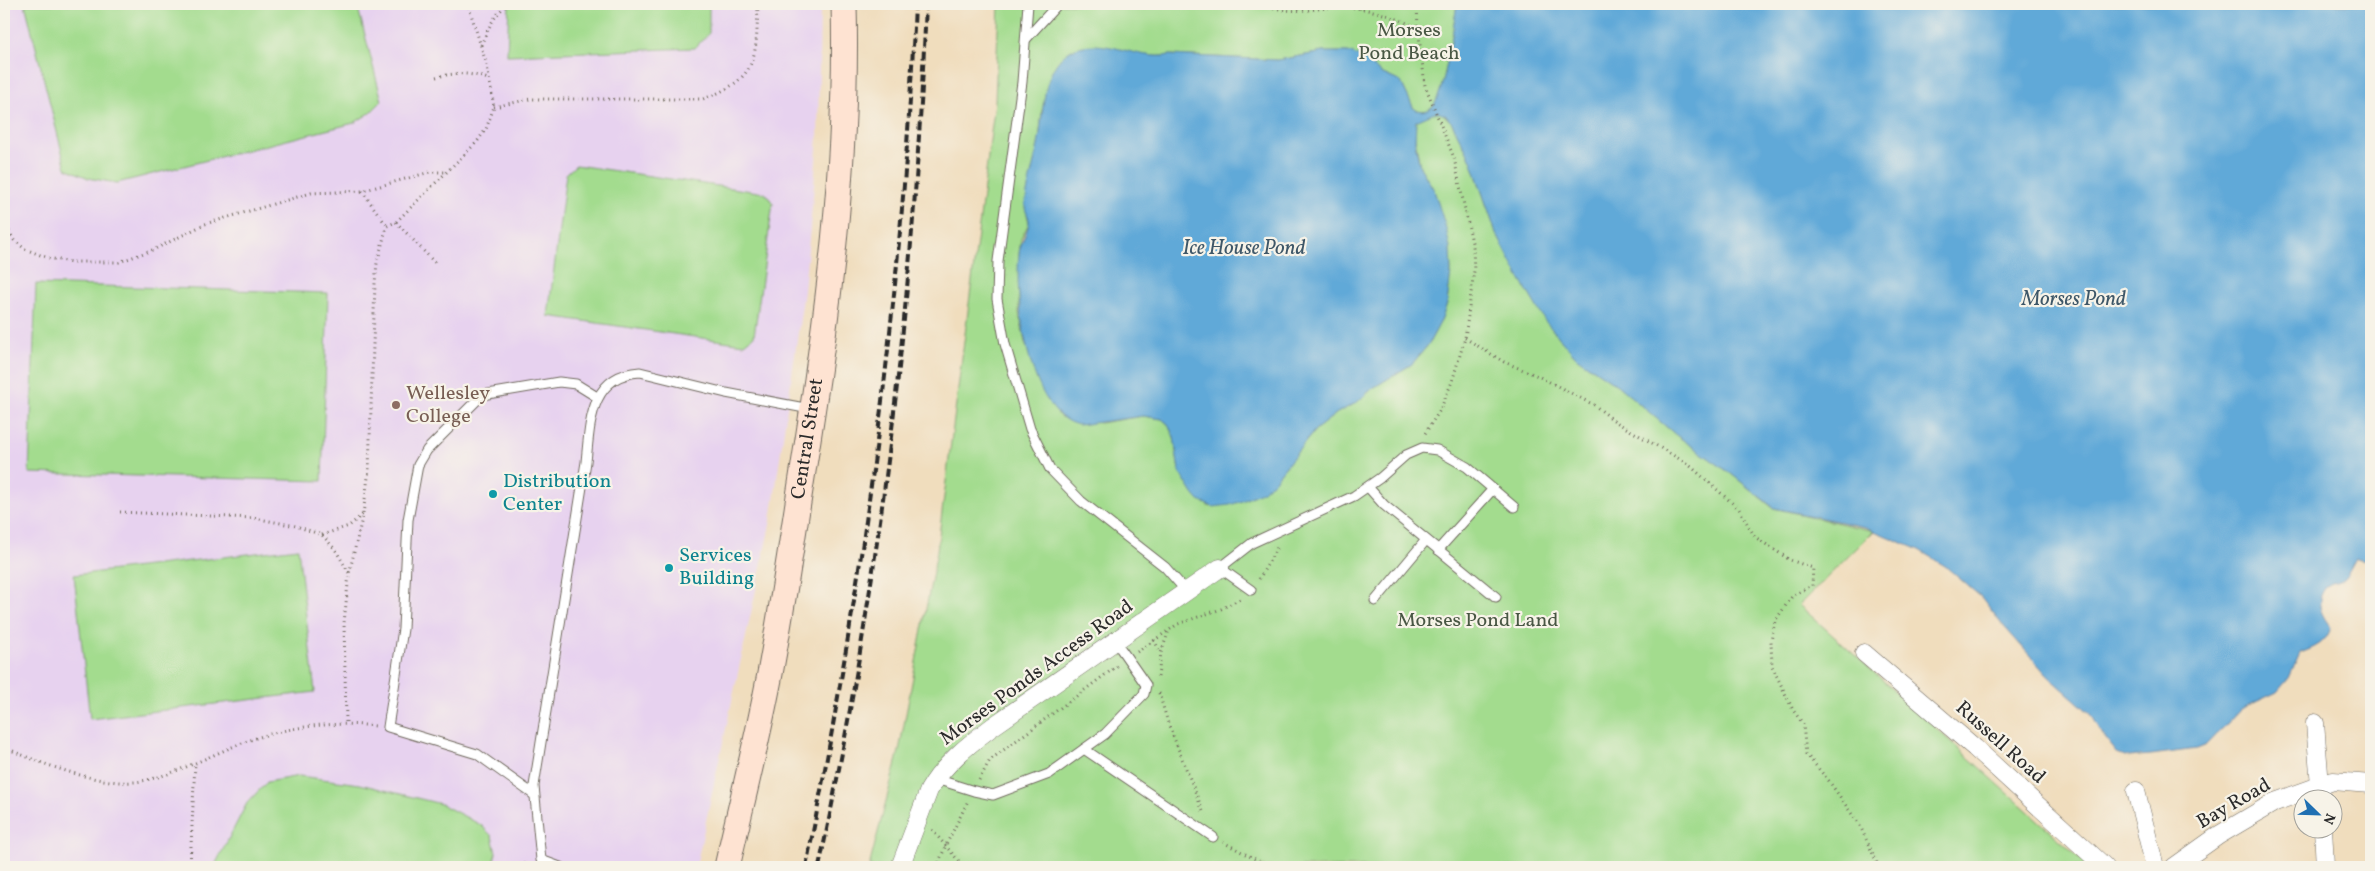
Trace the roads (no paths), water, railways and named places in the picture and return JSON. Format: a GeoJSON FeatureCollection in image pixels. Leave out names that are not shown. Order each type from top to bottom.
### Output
{"type":"FeatureCollection","features":[{"type":"Feature","properties":{"kind":"main road","name":"Central Street"},"geometry":{"type":"LineString","coordinates":[[727,867],[769,680],[813,410],[830,287],[840,195],[844,4]]}},
{"type":"Feature","properties":{"kind":"street","name":"Morses Ponds Access Road"},"geometry":{"type":"LineString","coordinates":[[900,867],[923,804],[936,779],[959,754],[980,736],[1220,568]]}},
{"type":"Feature","properties":{"kind":"street","name":"Russell Road"},"geometry":{"type":"LineString","coordinates":[[1864,653],[1975,748],[2105,867]]}},
{"type":"Feature","properties":{"kind":"street"},"geometry":{"type":"LineString","coordinates":[[2315,723],[2321,788]]}},
{"type":"Feature","properties":{"kind":"street","name":"Bay Road"},"geometry":{"type":"LineString","coordinates":[[2325,788],[2332,782],[2371,784]]}},
{"type":"Feature","properties":{"kind":"street"},"geometry":{"type":"LineString","coordinates":[[2136,791],[2154,867]]}},
{"type":"Feature","properties":{"kind":"street","name":"Bay Road"},"geometry":{"type":"LineString","coordinates":[[2174,867],[2219,835],[2275,802],[2292,798]]}},
{"type":"Feature","properties":{"kind":"street"},"geometry":{"type":"LineString","coordinates":[[2324,838],[2326,867]]}},
{"type":"Feature","properties":{"kind":"lane"},"geometry":{"type":"LineString","coordinates":[[1028,4],[1018,116],[1001,226],[998,261],[997,299],[1005,344],[1030,429],[1050,469],[1082,501],[1165,567],[1186,591]]}},
{"type":"Feature","properties":{"kind":"lane"},"geometry":{"type":"LineString","coordinates":[[1026,40],[1058,4]]}},
{"type":"Feature","properties":{"kind":"lane"},"geometry":{"type":"LineString","coordinates":[[560,867],[541,860],[533,794],[584,480],[590,418],[597,397],[611,383],[628,373],[640,372],[726,393],[813,410]]}},
{"type":"Feature","properties":{"kind":"lane"},"geometry":{"type":"LineString","coordinates":[[533,794],[477,754],[388,727],[403,629],[408,520],[418,465],[427,450],[482,395],[559,382],[576,384],[597,397]]}},
{"type":"Feature","properties":{"kind":"lane"},"geometry":{"type":"LineString","coordinates":[[1251,590],[1220,568],[1252,543],[1342,503],[1368,487],[1406,455],[1422,448],[1437,450],[1453,458],[1476,473],[1514,507]]}},
{"type":"Feature","properties":{"kind":"lane"},"geometry":{"type":"LineString","coordinates":[[1368,487],[1384,506],[1496,597]]}},
{"type":"Feature","properties":{"kind":"lane"},"geometry":{"type":"LineString","coordinates":[[1438,550],[1493,489]]}},
{"type":"Feature","properties":{"kind":"lane"},"geometry":{"type":"LineString","coordinates":[[1375,601],[1426,540]]}},
{"type":"Feature","properties":{"kind":"lane"},"geometry":{"type":"LineString","coordinates":[[936,779],[993,795],[1049,774],[1105,734],[1144,694],[1146,685],[1116,642]]}},
{"type":"Feature","properties":{"kind":"lane"},"geometry":{"type":"LineString","coordinates":[[1084,749],[1213,837]]}},
{"type":"Feature","properties":{"kind":"water","name":"Morses Pond"},"geometry":{"type":"Polygon","coordinates":[[[1457,4],[2371,4],[2371,561],[2356,558],[2343,579],[2328,585],[2324,590],[2320,606],[2324,617],[2331,627],[2329,633],[2315,647],[2300,653],[2289,678],[2277,692],[2241,709],[2207,745],[2197,749],[2151,755],[2128,757],[2117,753],[2103,735],[2091,714],[2048,676],[2000,622],[1982,598],[1945,566],[1919,550],[1865,527],[1774,508],[1730,473],[1676,435],[1617,385],[1576,357],[1545,321],[1519,277],[1496,233],[1471,160],[1452,123],[1445,115],[1437,112],[1416,121],[1415,142],[1420,167],[1434,190],[1450,248],[1451,272],[1447,303],[1442,319],[1428,345],[1412,364],[1373,388],[1356,403],[1337,413],[1315,430],[1274,481],[1263,491],[1230,505],[1213,507],[1199,501],[1179,471],[1174,437],[1168,424],[1162,419],[1143,416],[1079,425],[1062,417],[1047,400],[1036,378],[1028,352],[1022,324],[1018,273],[1020,250],[1029,222],[1025,204],[1038,145],[1045,94],[1053,69],[1060,59],[1070,51],[1082,46],[1094,45],[1107,46],[1145,55],[1278,60],[1323,52],[1348,52],[1361,57],[1381,73],[1401,82],[1414,109],[1421,111],[1432,107],[1441,90],[1457,4]]]}},
{"type":"Feature","properties":{"kind":"railway"},"geometry":{"type":"LineString","coordinates":[[806,867],[827,761],[845,653],[877,438],[901,221],[915,4]]}},
{"type":"Feature","properties":{"kind":"railway"},"geometry":{"type":"LineString","coordinates":[[819,867],[860,653],[891,438],[913,221],[926,4]]}},
{"type":"Feature","properties":{"kind":"place","name":"Wellesley College"},"geometry":{"type":"Point","coordinates":[396,405]}},
{"type":"Feature","properties":{"kind":"place","name":"Distribution Center"},"geometry":{"type":"Point","coordinates":[493,494]}},
{"type":"Feature","properties":{"kind":"place","name":"Services Building"},"geometry":{"type":"Point","coordinates":[669,568]}},
{"type":"Feature","properties":{"kind":"park label","name":"Morses Pond Beach"},"geometry":{"type":"Point","coordinates":[1409,42]}},
{"type":"Feature","properties":{"kind":"park label","name":"Morses Pond Land"},"geometry":{"type":"Point","coordinates":[1478,621]}},
{"type":"Feature","properties":{"kind":"water label","name":"Ice House Pond"},"geometry":{"type":"Point","coordinates":[1244,248]}}]}
